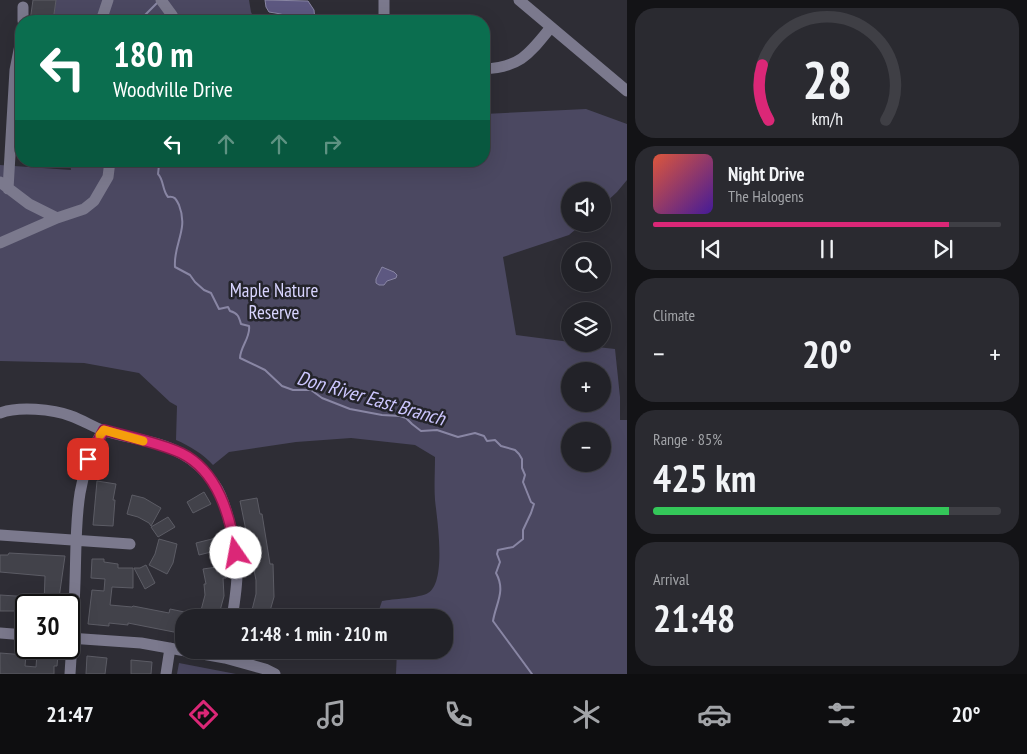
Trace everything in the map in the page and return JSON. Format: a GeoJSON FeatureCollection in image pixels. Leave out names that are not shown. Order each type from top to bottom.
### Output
{"type":"FeatureCollection","features":[{"type":"Feature","properties":{"kind":"street"},"geometry":{"type":"LineString","coordinates":[[103,15],[108,0]]}},
{"type":"Feature","properties":{"kind":"street"},"geometry":{"type":"LineString","coordinates":[[384,0],[384,15]]}},
{"type":"Feature","properties":{"kind":"street"},"geometry":{"type":"LineString","coordinates":[[519,0],[627,90]]}},
{"type":"Feature","properties":{"kind":"street"},"geometry":{"type":"LineString","coordinates":[[163,2],[172,15]]}},
{"type":"Feature","properties":{"kind":"street"},"geometry":{"type":"LineString","coordinates":[[23,7],[23,15]]}},
{"type":"Feature","properties":{"kind":"street"},"geometry":{"type":"LineString","coordinates":[[490,68],[506,66],[520,59],[534,47],[551,27]]}},
{"type":"Feature","properties":{"kind":"street"},"geometry":{"type":"LineString","coordinates":[[15,70],[4,186],[29,204],[57,218]]}},
{"type":"Feature","properties":{"kind":"street"},"geometry":{"type":"LineString","coordinates":[[0,243],[57,218],[84,209],[94,201],[108,177],[109,167]]}},
{"type":"Feature","properties":{"kind":"street"},"geometry":{"type":"LineString","coordinates":[[0,413],[7,410],[31,410],[55,412],[71,416],[104,430],[182,453],[199,466],[216,486],[224,505],[234,541],[237,565],[233,609]]}},
{"type":"Feature","properties":{"kind":"street"},"geometry":{"type":"LineString","coordinates":[[73,594],[80,488],[88,459],[104,430]]}},
{"type":"Feature","properties":{"kind":"street"},"geometry":{"type":"LineString","coordinates":[[0,535],[130,544]]}},
{"type":"Feature","properties":{"kind":"street"},"geometry":{"type":"LineString","coordinates":[[0,633],[15,634]]}},
{"type":"Feature","properties":{"kind":"street"},"geometry":{"type":"LineString","coordinates":[[80,639],[141,643],[175,649]]}},
{"type":"Feature","properties":{"kind":"street"},"geometry":{"type":"LineString","coordinates":[[166,674],[170,648]]}},
{"type":"Feature","properties":{"kind":"street"},"geometry":{"type":"LineString","coordinates":[[70,659],[70,674]]}},
{"type":"Feature","properties":{"kind":"street"},"geometry":{"type":"LineString","coordinates":[[239,659],[275,674]]}},
{"type":"Feature","properties":{"kind":"green space"},"geometry":{"type":"Polygon","coordinates":[[[45,0],[249,0],[252,15],[51,15],[45,0]]]}},
{"type":"Feature","properties":{"kind":"green space","name":"Maple Nature Reserve"},"geometry":{"type":"Polygon","coordinates":[[[586,109],[627,124],[627,180],[617,192],[611,198],[611,182],[561,182],[561,232],[573,232],[569,235],[503,257],[516,335],[561,341],[561,352],[611,352],[611,349],[615,349],[620,397],[620,420],[627,420],[627,674],[396,674],[397,659],[453,659],[453,609],[379,609],[382,601],[428,593],[434,587],[437,576],[439,535],[435,495],[435,457],[415,445],[351,438],[296,442],[229,452],[213,465],[205,457],[176,440],[177,406],[170,402],[139,373],[84,363],[0,361],[0,165],[71,170],[71,167],[490,167],[490,114],[586,109]]]}},
{"type":"Feature","properties":{"kind":"green space"},"geometry":{"type":"Polygon","coordinates":[[[179,663],[236,674],[177,674],[179,663]]]}},
{"type":"Feature","properties":{"kind":"shaded area"},"geometry":{"type":"Polygon","coordinates":[[[265,0],[308,1],[314,10],[314,15],[283,15],[269,12],[265,0]]]}},
{"type":"Feature","properties":{"kind":"shaded area"},"geometry":{"type":"Polygon","coordinates":[[[382,267],[397,275],[396,278],[387,281],[384,285],[379,285],[376,283],[376,279],[382,267]]]}},
{"type":"Feature","properties":{"kind":"building"},"geometry":{"type":"Polygon","coordinates":[[[33,0],[56,0],[54,15],[31,15],[33,0]]]}},
{"type":"Feature","properties":{"kind":"building"},"geometry":{"type":"Polygon","coordinates":[[[97,481],[116,484],[113,500],[115,500],[113,526],[93,525],[97,481]]]}},
{"type":"Feature","properties":{"kind":"building"},"geometry":{"type":"Polygon","coordinates":[[[204,492],[211,504],[193,513],[187,502],[204,492]]]}},
{"type":"Feature","properties":{"kind":"building"},"geometry":{"type":"Polygon","coordinates":[[[132,495],[144,498],[161,508],[151,526],[138,517],[127,514],[132,495]]]}},
{"type":"Feature","properties":{"kind":"building"},"geometry":{"type":"Polygon","coordinates":[[[257,498],[260,514],[262,514],[270,564],[273,564],[274,597],[271,609],[252,609],[256,594],[256,580],[240,501],[257,498]]]}},
{"type":"Feature","properties":{"kind":"building"},"geometry":{"type":"Polygon","coordinates":[[[168,517],[175,527],[158,537],[151,527],[168,517]]]}},
{"type":"Feature","properties":{"kind":"building"},"geometry":{"type":"Polygon","coordinates":[[[216,538],[219,550],[199,555],[196,543],[216,538]]]}},
{"type":"Feature","properties":{"kind":"building"},"geometry":{"type":"Polygon","coordinates":[[[159,539],[177,544],[173,563],[167,574],[149,565],[155,554],[159,539]]]}},
{"type":"Feature","properties":{"kind":"building"},"geometry":{"type":"Polygon","coordinates":[[[9,553],[65,556],[60,594],[44,594],[45,576],[0,572],[0,555],[8,555],[9,553]]]}},
{"type":"Feature","properties":{"kind":"building"},"geometry":{"type":"Polygon","coordinates":[[[92,559],[104,559],[104,562],[118,564],[118,568],[133,568],[133,588],[112,587],[110,605],[133,606],[169,613],[170,609],[175,610],[175,632],[128,623],[128,625],[109,623],[109,626],[88,624],[92,590],[104,591],[105,579],[91,578],[92,559]]]}},
{"type":"Feature","properties":{"kind":"building"},"geometry":{"type":"Polygon","coordinates":[[[146,565],[155,583],[145,589],[134,568],[146,565]]]}},
{"type":"Feature","properties":{"kind":"building"},"geometry":{"type":"Polygon","coordinates":[[[224,566],[226,578],[223,578],[224,596],[220,609],[201,609],[205,595],[204,584],[206,584],[203,569],[224,566]]]}},
{"type":"Feature","properties":{"kind":"building"},"geometry":{"type":"Polygon","coordinates":[[[0,595],[15,596],[15,611],[0,611],[0,595]]]}},
{"type":"Feature","properties":{"kind":"building"},"geometry":{"type":"Polygon","coordinates":[[[0,653],[15,654],[15,659],[26,659],[25,666],[36,667],[37,659],[58,659],[57,666],[54,666],[54,674],[0,674],[0,653]]]}},
{"type":"Feature","properties":{"kind":"building"},"geometry":{"type":"Polygon","coordinates":[[[87,656],[107,658],[105,674],[86,674],[87,656]]]}},
{"type":"Feature","properties":{"kind":"building"},"geometry":{"type":"Polygon","coordinates":[[[131,660],[152,662],[151,674],[131,674],[131,660]]]}},
{"type":"Feature","properties":{"kind":"waterway","name":"Don River East Branch"},"geometry":{"type":"LineString","coordinates":[[145,15],[158,2]]}},
{"type":"Feature","properties":{"kind":"waterway","name":"Don River East Branch"},"geometry":{"type":"LineString","coordinates":[[159,167],[158,174],[166,194],[168,197],[176,200],[182,214],[182,230],[176,251],[175,267],[190,275],[204,290],[211,293],[219,309],[228,307],[230,311],[238,316],[241,324],[249,326],[240,358],[265,370],[282,386],[293,390],[311,390],[322,398],[350,409],[382,415],[400,416],[406,418],[421,431],[437,430],[458,437],[475,433],[484,436],[487,441],[495,440],[501,446],[515,450],[519,454],[522,459],[522,468],[525,475],[523,482],[531,502],[534,504],[523,530],[523,539],[513,547],[498,550],[497,554],[500,562],[496,573],[499,579],[500,591],[493,621],[532,674]]}},
{"type":"Feature","properties":{"kind":"slow traffic"},"geometry":{"type":"LineString","coordinates":[[100,435],[104,430],[143,441]]}},
{"type":"Feature","properties":{"kind":"route"},"geometry":{"type":"LineString","coordinates":[[88,459],[104,430],[182,453],[199,466],[216,486],[224,505],[236,553]]}}]}
